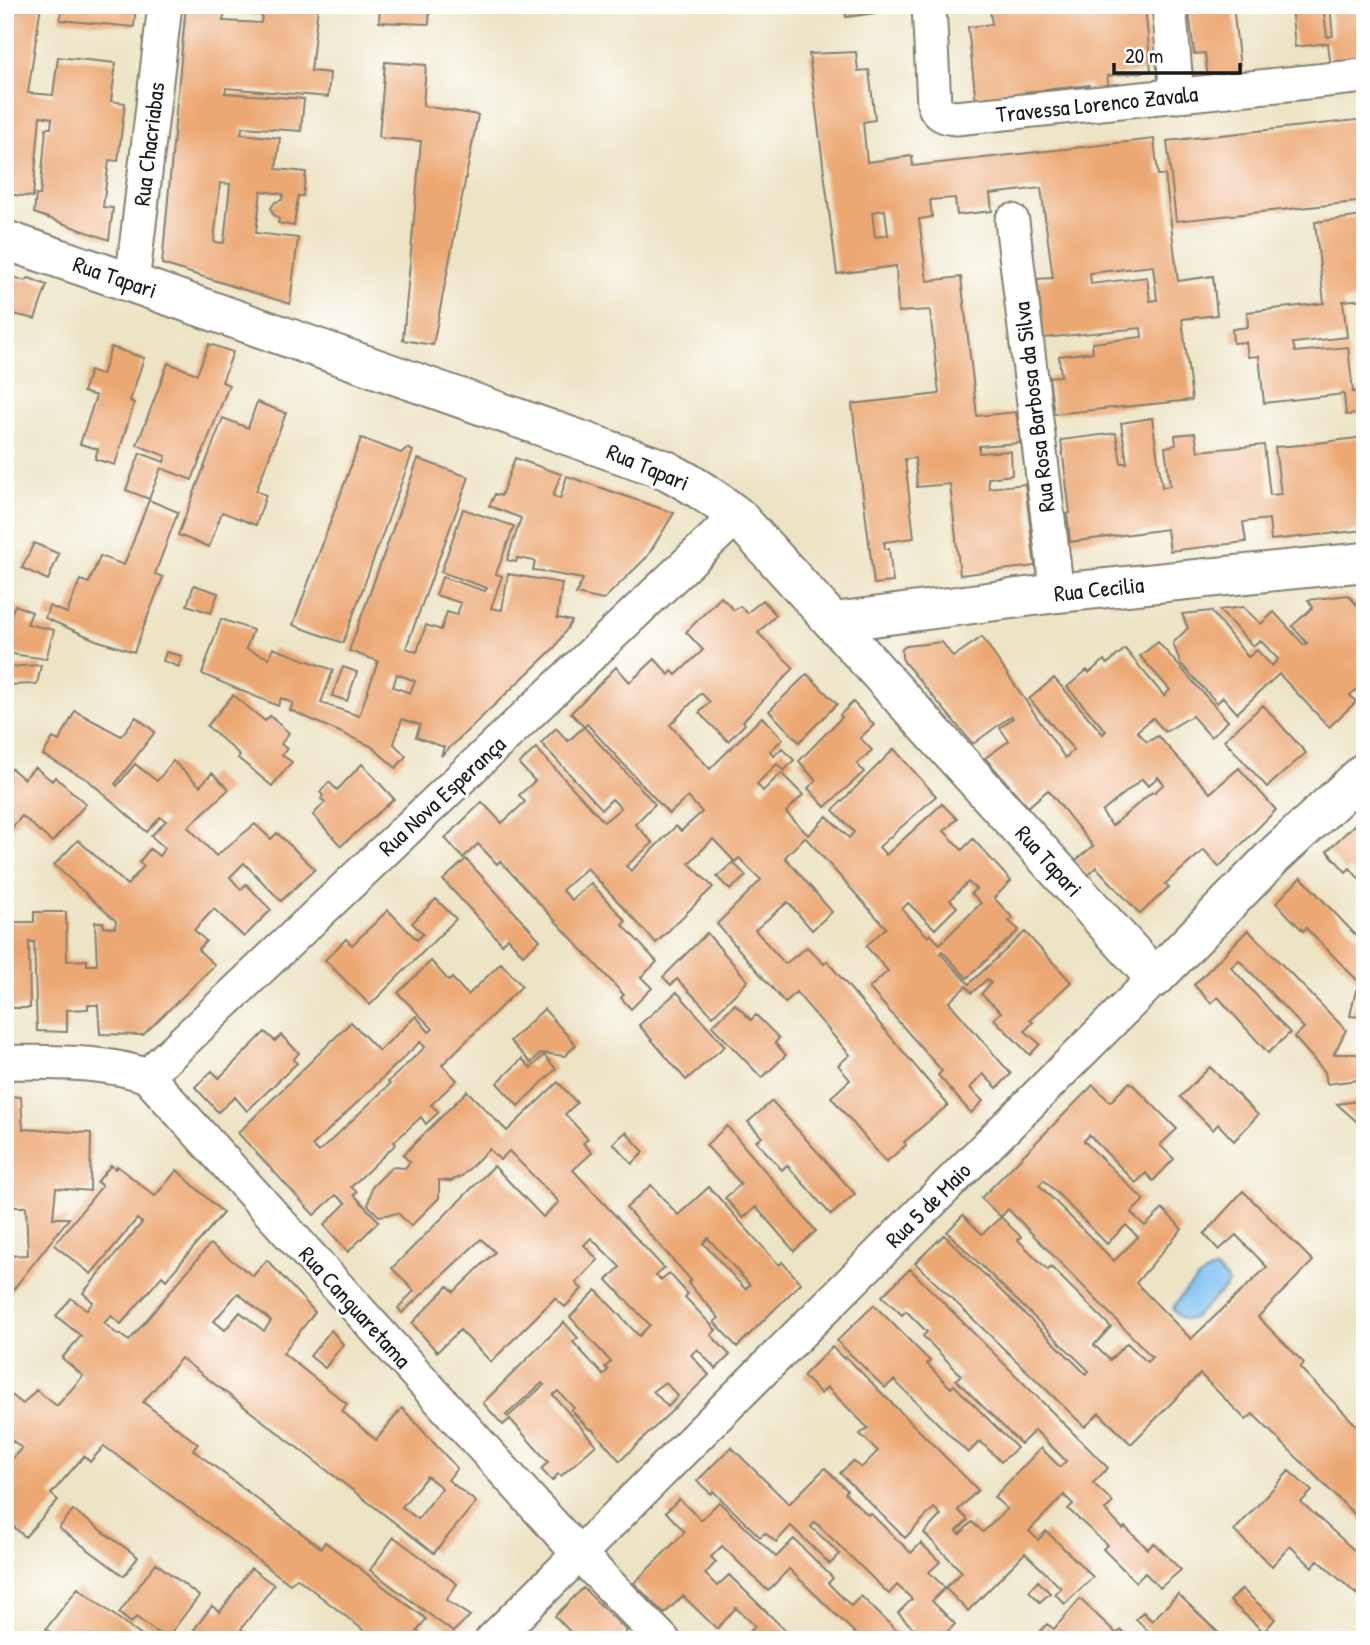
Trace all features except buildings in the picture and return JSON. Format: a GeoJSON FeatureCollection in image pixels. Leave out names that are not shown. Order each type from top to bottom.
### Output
{"type":"FeatureCollection","features":[{"type":"Feature","properties":{"kind":"street","name":"Rua Chacriabas"},"geometry":{"type":"LineString","coordinates":[[132,283],[165,5]]}},
{"type":"Feature","properties":{"kind":"street","name":"Travessa Lorenco Zavala"},"geometry":{"type":"LineString","coordinates":[[929,5],[934,104],[936,110],[946,117],[1365,76]]}},
{"type":"Feature","properties":{"kind":"street"},"geometry":{"type":"LineString","coordinates":[[1169,5],[1177,96]]}},
{"type":"Feature","properties":{"kind":"street","name":"Rua Rosa Barbosa da Silva"},"geometry":{"type":"LineString","coordinates":[[1012,221],[1057,593]]}},
{"type":"Feature","properties":{"kind":"street","name":"Rua Tapari"},"geometry":{"type":"LineString","coordinates":[[5,240],[666,470],[707,494],[737,516],[1155,978]]}},
{"type":"Feature","properties":{"kind":"street","name":"Rua Nova Esperança"},"geometry":{"type":"LineString","coordinates":[[147,1076],[737,516]]}},
{"type":"Feature","properties":{"kind":"street","name":"Rua Cecilia"},"geometry":{"type":"LineString","coordinates":[[834,622],[1057,593],[1365,562]]}},
{"type":"Feature","properties":{"kind":"street","name":"Rua 5 de Maio"},"geometry":{"type":"LineString","coordinates":[[492,1640],[1275,855],[1365,772]]}},
{"type":"Feature","properties":{"kind":"street"},"geometry":{"type":"LineString","coordinates":[[5,1062],[99,1066],[128,1069],[147,1076]]}},
{"type":"Feature","properties":{"kind":"street","name":"Rua Canguaretama"},"geometry":{"type":"LineString","coordinates":[[147,1076],[579,1554],[663,1640]]}},
{"type":"Feature","properties":{"kind":"water"},"geometry":{"type":"Polygon","coordinates":[[[1216,1269],[1227,1279],[1226,1287],[1195,1317],[1188,1320],[1180,1317],[1173,1309],[1180,1297],[1197,1279],[1216,1269]]]}}]}
